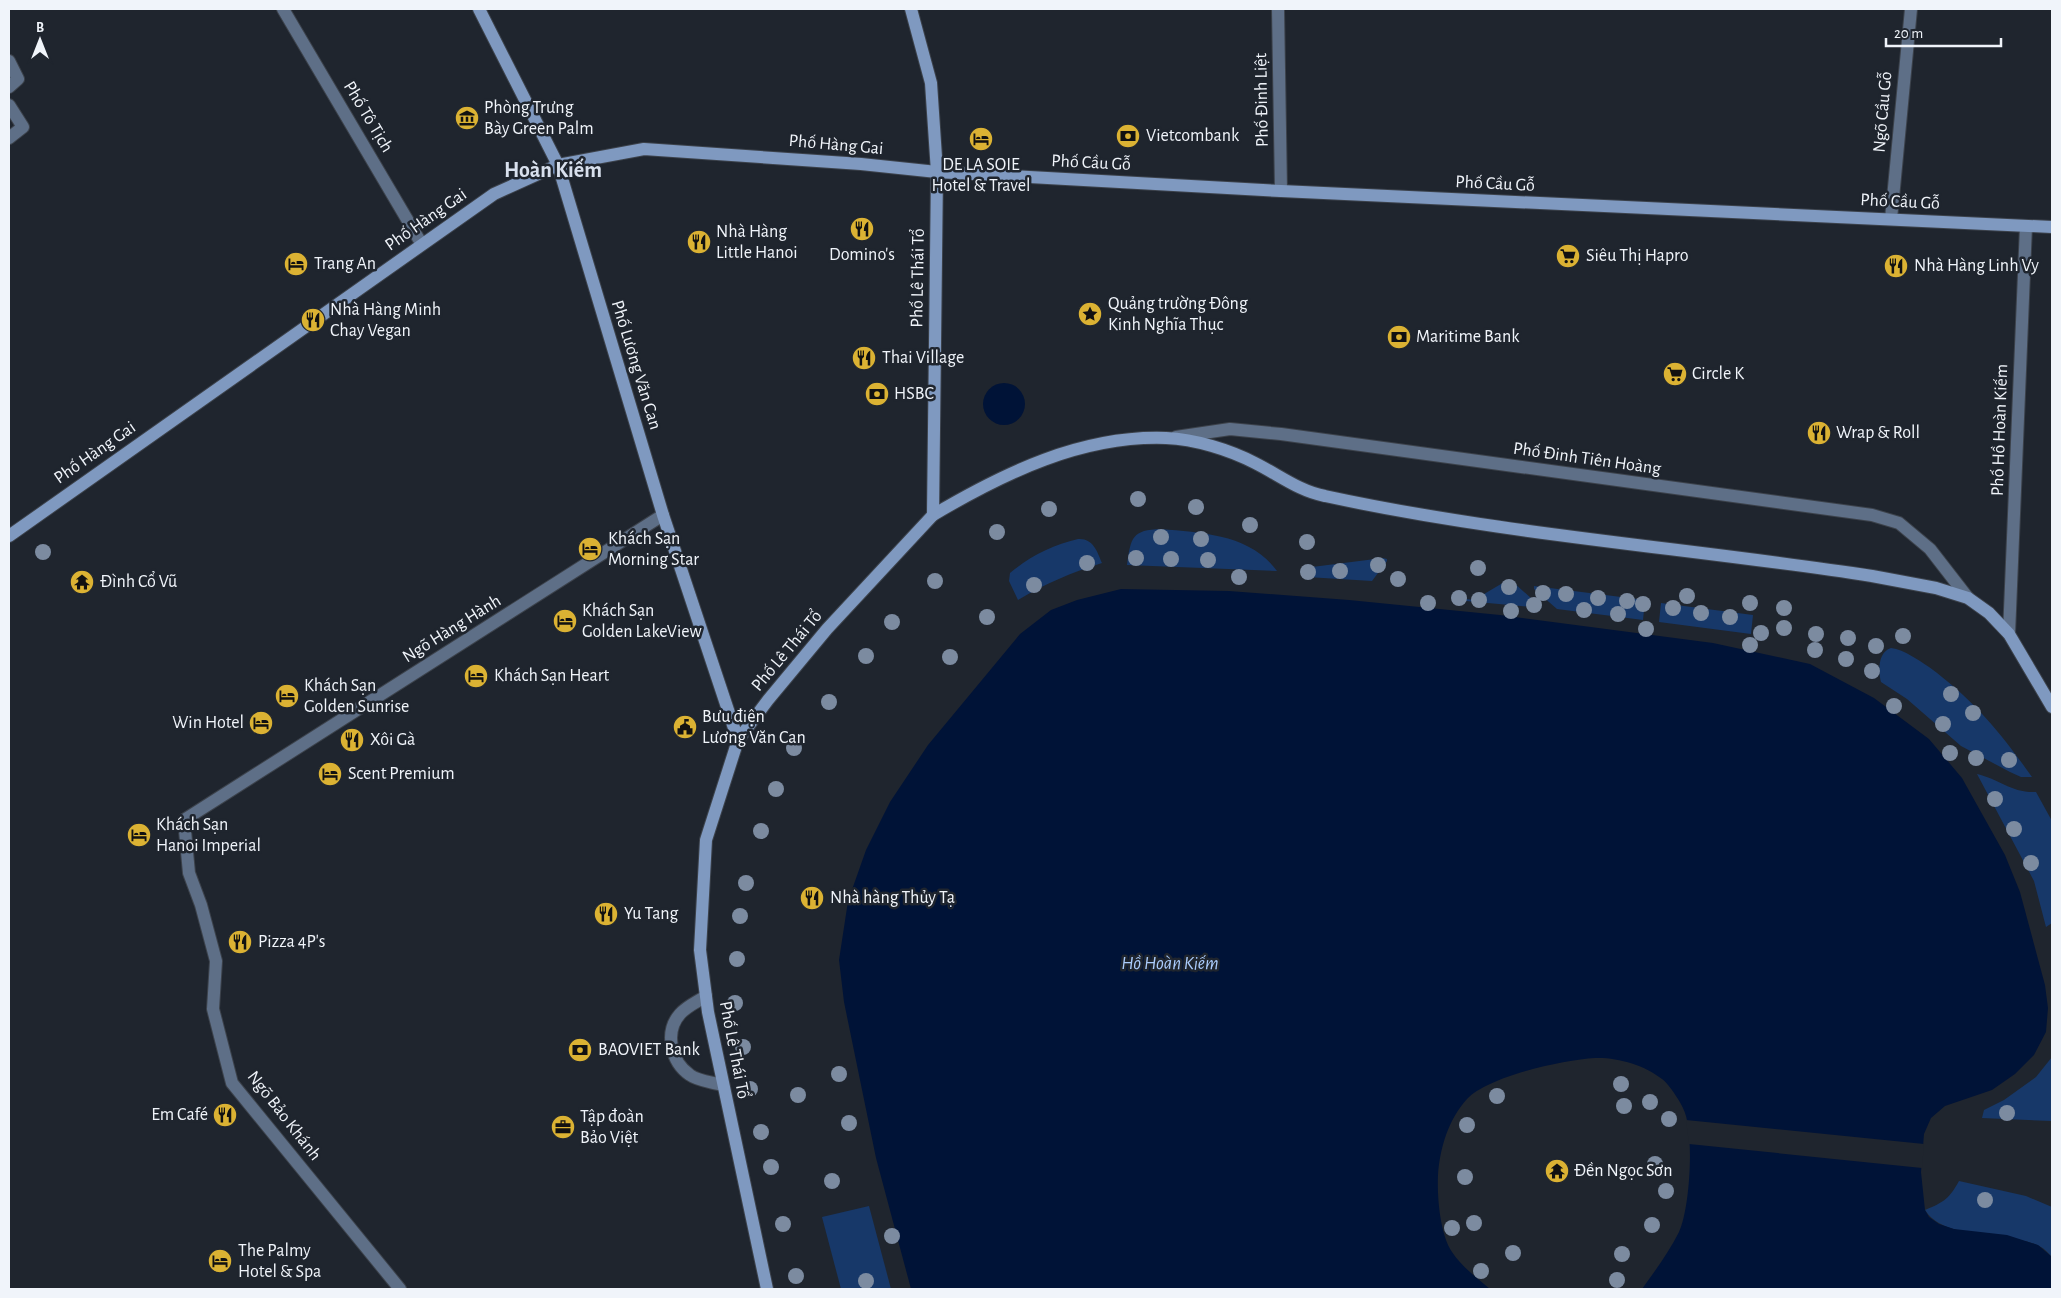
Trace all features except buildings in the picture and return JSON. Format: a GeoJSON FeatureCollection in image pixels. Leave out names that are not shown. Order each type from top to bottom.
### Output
{"type":"FeatureCollection","features":[{"type":"Feature","properties":{"kind":"street","name":"Phố Tô Tịch"},"geometry":{"type":"LineString","coordinates":[[283,9],[421,243]]}},
{"type":"Feature","properties":{"kind":"street","name":"Phố Lương Văn Can"},"geometry":{"type":"LineString","coordinates":[[479,9],[558,165],[663,515],[738,740]]}},
{"type":"Feature","properties":{"kind":"street","name":"Phố Lê Thái Tổ"},"geometry":{"type":"LineString","coordinates":[[767,1289],[722,1085],[706,996],[700,950],[706,840],[738,740],[768,700],[827,629],[934,515],[937,172],[931,83],[912,9]]}},
{"type":"Feature","properties":{"kind":"street","name":"Phố Đinh Liệt"},"geometry":{"type":"LineString","coordinates":[[1278,9],[1281,191]]}},
{"type":"Feature","properties":{"kind":"street","name":"Ngõ Cầu Gỗ"},"geometry":{"type":"LineString","coordinates":[[1891,219],[1911,9]]}},
{"type":"Feature","properties":{"kind":"street"},"geometry":{"type":"LineString","coordinates":[[9,61],[18,79],[9,87]]}},
{"type":"Feature","properties":{"kind":"street"},"geometry":{"type":"LineString","coordinates":[[9,106],[23,127],[9,138]]}},
{"type":"Feature","properties":{"kind":"street","name":"Phố Hàng Gai"},"geometry":{"type":"LineString","coordinates":[[9,536],[421,243],[494,194],[558,165],[644,149],[861,164],[937,172]]}},
{"type":"Feature","properties":{"kind":"street","name":"Phố Cầu Gỗ"},"geometry":{"type":"LineString","coordinates":[[937,172],[1281,191],[2052,227]]}},
{"type":"Feature","properties":{"kind":"street","name":"Phố Hồ Hoàn Kiếm"},"geometry":{"type":"LineString","coordinates":[[2009,634],[2026,226]]}},
{"type":"Feature","properties":{"kind":"street","name":"Phố Đinh Tiên Hoàng"},"geometry":{"type":"LineString","coordinates":[[934,515],[969,494],[1063,452],[1114,440],[1168,438],[1230,429],[1281,434],[1872,515],[1899,523],[1930,549],[1968,598],[1989,613],[2009,634],[2052,707]]}},
{"type":"Feature","properties":{"kind":"street","name":"Phố Đinh Tiên Hoàng"},"geometry":{"type":"LineString","coordinates":[[1168,438],[1219,448],[1255,463],[1299,488],[1323,496],[1452,520],[1862,574],[1910,582],[1968,598]]}},
{"type":"Feature","properties":{"kind":"street","name":"Ngõ Hàng Hành"},"geometry":{"type":"LineString","coordinates":[[184,820],[663,515]]}},
{"type":"Feature","properties":{"kind":"street","name":"Ngõ Bảo Khánh"},"geometry":{"type":"LineString","coordinates":[[184,820],[189,873],[201,905],[216,962],[213,1009],[232,1083],[400,1289]]}},
{"type":"Feature","properties":{"kind":"street"},"geometry":{"type":"LineString","coordinates":[[706,996],[687,1008],[675,1022],[671,1035],[672,1050],[679,1066],[691,1076],[722,1085]]}},
{"type":"Feature","properties":{"kind":"shaded area"},"geometry":{"type":"Polygon","coordinates":[[[1161,529],[1209,534],[1240,543],[1253,549],[1277,571],[1127,565],[1130,548],[1135,537],[1144,531],[1161,529]]]}},
{"type":"Feature","properties":{"kind":"shaded area"},"geometry":{"type":"Polygon","coordinates":[[[1078,539],[1091,543],[1102,563],[1059,579],[1018,600],[1009,581],[1010,573],[1042,552],[1078,539]]]}},
{"type":"Feature","properties":{"kind":"shaded area"},"geometry":{"type":"Polygon","coordinates":[[[1387,559],[1387,561],[1372,581],[1307,577],[1304,574],[1304,568],[1387,559]]]}},
{"type":"Feature","properties":{"kind":"shaded area"},"geometry":{"type":"Polygon","coordinates":[[[1506,581],[1513,582],[1542,608],[1466,601],[1466,599],[1474,600],[1506,581]]]}},
{"type":"Feature","properties":{"kind":"shaded area"},"geometry":{"type":"Polygon","coordinates":[[[1534,586],[1645,600],[1643,620],[1557,609],[1534,589],[1534,586]]]}},
{"type":"Feature","properties":{"kind":"shaded area"},"geometry":{"type":"Polygon","coordinates":[[[1661,603],[1753,615],[1751,634],[1659,622],[1661,603]]]}},
{"type":"Feature","properties":{"kind":"shaded area"},"geometry":{"type":"Polygon","coordinates":[[[1891,648],[1916,658],[1960,692],[2009,745],[2032,777],[2021,777],[1961,746],[1907,699],[1881,682],[1879,667],[1881,658],[1891,648]]]}},
{"type":"Feature","properties":{"kind":"shaded area"},"geometry":{"type":"Polygon","coordinates":[[[1977,774],[2012,788],[2036,792],[2052,821],[2052,923],[2046,927],[2034,881],[1977,774]]]}},
{"type":"Feature","properties":{"kind":"shaded area"},"geometry":{"type":"Polygon","coordinates":[[[2052,1057],[2052,1121],[1982,1118],[1984,1110],[2004,1100],[2036,1077],[2052,1057]]]}},
{"type":"Feature","properties":{"kind":"shaded area"},"geometry":{"type":"Polygon","coordinates":[[[1959,1181],[2026,1196],[2052,1207],[2052,1257],[2037,1245],[2009,1238],[1960,1231],[1934,1220],[1925,1210],[1945,1199],[1959,1181]]]}},
{"type":"Feature","properties":{"kind":"shaded area"},"geometry":{"type":"Polygon","coordinates":[[[869,1206],[891,1289],[841,1289],[822,1217],[869,1206]]]}},
{"type":"Feature","properties":{"kind":"water"},"geometry":{"type":"Polygon","coordinates":[[[1004,383],[1019,389],[1025,404],[1019,419],[1004,425],[989,419],[983,404],[989,389],[1004,383]]]}},
{"type":"Feature","properties":{"kind":"water","name":"Hồ Hoàn Kiếm"},"geometry":{"type":"Polygon","coordinates":[[[1121,589],[1229,591],[1349,600],[1500,615],[1713,643],[1810,664],[1874,698],[1929,739],[1962,778],[2005,855],[2020,892],[2045,985],[2048,1008],[2046,1032],[2034,1055],[2015,1074],[1992,1090],[1945,1106],[1931,1118],[1924,1134],[1921,1172],[1925,1210],[1929,1217],[1939,1224],[1954,1229],[2007,1235],[2038,1245],[2052,1257],[2052,1289],[1642,1289],[1671,1247],[1683,1221],[1690,1173],[1688,1124],[1684,1109],[1675,1095],[1665,1082],[1655,1074],[1630,1063],[1595,1058],[1546,1066],[1509,1076],[1492,1083],[1467,1099],[1450,1125],[1443,1145],[1438,1175],[1442,1226],[1452,1252],[1470,1272],[1490,1289],[911,1289],[876,1158],[844,1002],[839,960],[848,901],[866,850],[890,802],[928,745],[1020,634],[1051,610],[1077,600],[1121,589]]]}},
{"type":"Feature","properties":{"kind":"pier"},"geometry":{"type":"Polygon","coordinates":[[[1686,1120],[1924,1144],[1922,1168],[1689,1144],[1686,1120]]]}},
{"type":"Feature","properties":{"kind":"place","name":"Phòng Trưng Bày Green Palm"},"geometry":{"type":"Point","coordinates":[467,118]}},
{"type":"Feature","properties":{"kind":"place","name":"Vietcombank"},"geometry":{"type":"Point","coordinates":[1128,136]}},
{"type":"Feature","properties":{"kind":"place","name":"DE LA SOIE Hotel & Travel"},"geometry":{"type":"Point","coordinates":[981,139]}},
{"type":"Feature","properties":{"kind":"place","name":"Domino's"},"geometry":{"type":"Point","coordinates":[862,229]}},
{"type":"Feature","properties":{"kind":"place","name":"Nhà Hàng Little Hanoi"},"geometry":{"type":"Point","coordinates":[699,242]}},
{"type":"Feature","properties":{"kind":"place","name":"Siêu Thị Hapro"},"geometry":{"type":"Point","coordinates":[1568,256]}},
{"type":"Feature","properties":{"kind":"place","name":"Trang An"},"geometry":{"type":"Point","coordinates":[296,264]}},
{"type":"Feature","properties":{"kind":"place","name":"Nhà Hàng Linh Vy"},"geometry":{"type":"Point","coordinates":[1896,266]}},
{"type":"Feature","properties":{"kind":"place","name":"Quảng trường Đông Kinh Nghĩa Thục"},"geometry":{"type":"Point","coordinates":[1090,314]}},
{"type":"Feature","properties":{"kind":"place","name":"Nhà Hàng Minh Chay Vegan"},"geometry":{"type":"Point","coordinates":[313,320]}},
{"type":"Feature","properties":{"kind":"place","name":"Maritime Bank"},"geometry":{"type":"Point","coordinates":[1399,337]}},
{"type":"Feature","properties":{"kind":"place","name":"Thai Village"},"geometry":{"type":"Point","coordinates":[864,358]}},
{"type":"Feature","properties":{"kind":"place","name":"Circle K"},"geometry":{"type":"Point","coordinates":[1675,374]}},
{"type":"Feature","properties":{"kind":"place","name":"HSBC"},"geometry":{"type":"Point","coordinates":[877,394]}},
{"type":"Feature","properties":{"kind":"place","name":"Wrap & Roll"},"geometry":{"type":"Point","coordinates":[1819,433]}},
{"type":"Feature","properties":{"kind":"place","name":"Khách Sạn Morning Star"},"geometry":{"type":"Point","coordinates":[590,549]}},
{"type":"Feature","properties":{"kind":"place","name":"Đình Cổ Vũ"},"geometry":{"type":"Point","coordinates":[82,582]}},
{"type":"Feature","properties":{"kind":"place","name":"Khách Sạn Golden LakeView"},"geometry":{"type":"Point","coordinates":[565,621]}},
{"type":"Feature","properties":{"kind":"place","name":"Khách Sạn Heart"},"geometry":{"type":"Point","coordinates":[476,676]}},
{"type":"Feature","properties":{"kind":"place","name":"Khách Sạn Golden Sunrise"},"geometry":{"type":"Point","coordinates":[287,696]}},
{"type":"Feature","properties":{"kind":"place","name":"Win Hotel"},"geometry":{"type":"Point","coordinates":[261,723]}},
{"type":"Feature","properties":{"kind":"place","name":"Bưu điện Lương Văn Can"},"geometry":{"type":"Point","coordinates":[685,727]}},
{"type":"Feature","properties":{"kind":"place","name":"Xôi Gà"},"geometry":{"type":"Point","coordinates":[352,740]}},
{"type":"Feature","properties":{"kind":"place","name":"Scent Premium"},"geometry":{"type":"Point","coordinates":[330,774]}},
{"type":"Feature","properties":{"kind":"place","name":"Khách Sạn Hanoi Imperial"},"geometry":{"type":"Point","coordinates":[139,835]}},
{"type":"Feature","properties":{"kind":"place","name":"Nhà hàng Thủy Tạ"},"geometry":{"type":"Point","coordinates":[812,898]}},
{"type":"Feature","properties":{"kind":"place","name":"Yu Tang"},"geometry":{"type":"Point","coordinates":[606,914]}},
{"type":"Feature","properties":{"kind":"place","name":"Pizza 4P's"},"geometry":{"type":"Point","coordinates":[240,942]}},
{"type":"Feature","properties":{"kind":"place","name":"BAOVIET Bank"},"geometry":{"type":"Point","coordinates":[580,1050]}},
{"type":"Feature","properties":{"kind":"place","name":"Em Café"},"geometry":{"type":"Point","coordinates":[225,1115]}},
{"type":"Feature","properties":{"kind":"place","name":"Tập đoàn Bảo Việt"},"geometry":{"type":"Point","coordinates":[563,1127]}},
{"type":"Feature","properties":{"kind":"place","name":"Đền Ngọc Sơn"},"geometry":{"type":"Point","coordinates":[1557,1171]}},
{"type":"Feature","properties":{"kind":"place","name":"The Palmy Hotel & Spa"},"geometry":{"type":"Point","coordinates":[220,1261]}},
{"type":"Feature","properties":{"kind":"district","name":"Hoàn Kiếm"},"geometry":{"type":"Point","coordinates":[553,170]}}]}
